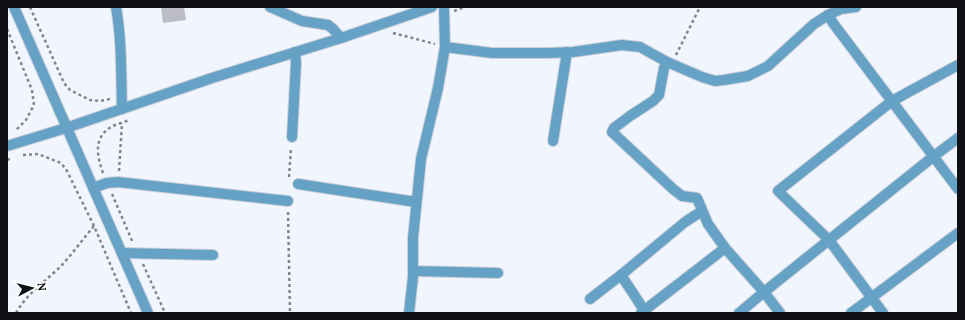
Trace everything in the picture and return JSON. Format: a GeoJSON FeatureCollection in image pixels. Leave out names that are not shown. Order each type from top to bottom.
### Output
{"type":"FeatureCollection","features":[{"type":"Feature","properties":{"kind":"street"},"geometry":{"type":"LineString","coordinates":[[14,7],[148,313]]}},
{"type":"Feature","properties":{"kind":"street"},"geometry":{"type":"LineString","coordinates":[[116,7],[121,49],[122,109]]}},
{"type":"Feature","properties":{"kind":"street"},"geometry":{"type":"LineString","coordinates":[[270,7],[302,21],[328,25],[334,29],[341,38]]}},
{"type":"Feature","properties":{"kind":"street"},"geometry":{"type":"LineString","coordinates":[[7,146],[66,128],[212,78],[341,38],[432,7]]}},
{"type":"Feature","properties":{"kind":"street"},"geometry":{"type":"LineString","coordinates":[[409,313],[413,271],[413,238],[416,202],[421,159],[438,88],[445,47],[444,7]]}},
{"type":"Feature","properties":{"kind":"street"},"geometry":{"type":"LineString","coordinates":[[445,47],[492,53],[567,52],[622,45],[640,47],[669,63],[702,77],[714,80],[724,80],[748,76],[768,66],[814,24],[841,9],[856,7]]}},
{"type":"Feature","properties":{"kind":"street"},"geometry":{"type":"LineString","coordinates":[[828,15],[958,189]]}},
{"type":"Feature","properties":{"kind":"street"},"geometry":{"type":"LineString","coordinates":[[292,138],[296,63],[295,52]]}},
{"type":"Feature","properties":{"kind":"street"},"geometry":{"type":"LineString","coordinates":[[554,142],[567,52]]}},
{"type":"Feature","properties":{"kind":"street"},"geometry":{"type":"LineString","coordinates":[[669,63],[664,68],[659,96],[614,128],[612,132],[682,196],[697,198],[708,224],[725,248],[764,292],[780,313]]}},
{"type":"Feature","properties":{"kind":"street"},"geometry":{"type":"LineString","coordinates":[[883,313],[829,240],[778,191],[892,101],[958,65]]}},
{"type":"Feature","properties":{"kind":"street"},"geometry":{"type":"LineString","coordinates":[[739,313],[958,138]]}},
{"type":"Feature","properties":{"kind":"street"},"geometry":{"type":"LineString","coordinates":[[93,188],[107,183],[118,182],[288,201]]}},
{"type":"Feature","properties":{"kind":"street"},"geometry":{"type":"LineString","coordinates":[[298,184],[416,202]]}},
{"type":"Feature","properties":{"kind":"street"},"geometry":{"type":"LineString","coordinates":[[590,299],[685,222],[702,211]]}},
{"type":"Feature","properties":{"kind":"street"},"geometry":{"type":"LineString","coordinates":[[851,313],[958,233]]}},
{"type":"Feature","properties":{"kind":"street"},"geometry":{"type":"LineString","coordinates":[[621,275],[644,312],[725,248]]}},
{"type":"Feature","properties":{"kind":"street"},"geometry":{"type":"LineString","coordinates":[[122,253],[213,255]]}},
{"type":"Feature","properties":{"kind":"street"},"geometry":{"type":"LineString","coordinates":[[413,271],[498,273]]}},
{"type":"Feature","properties":{"kind":"path"},"geometry":{"type":"LineString","coordinates":[[30,7],[64,84],[70,90]]}},
{"type":"Feature","properties":{"kind":"path"},"geometry":{"type":"LineString","coordinates":[[669,63],[700,7]]}},
{"type":"Feature","properties":{"kind":"path"},"geometry":{"type":"LineString","coordinates":[[7,30],[32,90],[34,105],[26,120],[14,131]]}},
{"type":"Feature","properties":{"kind":"path"},"geometry":{"type":"LineString","coordinates":[[391,33],[445,47]]}},
{"type":"Feature","properties":{"kind":"path"},"geometry":{"type":"LineString","coordinates":[[129,120],[111,127],[102,136],[97,148],[99,161],[115,204],[165,313]]}},
{"type":"Feature","properties":{"kind":"path"},"geometry":{"type":"LineString","coordinates":[[115,204],[122,123]]}},
{"type":"Feature","properties":{"kind":"path"},"geometry":{"type":"LineString","coordinates":[[289,177],[292,138]]}},
{"type":"Feature","properties":{"kind":"path"},"geometry":{"type":"LineString","coordinates":[[19,156],[25,154],[38,154],[61,163],[67,171],[94,226],[131,313]]}},
{"type":"Feature","properties":{"kind":"path"},"geometry":{"type":"LineString","coordinates":[[7,160],[13,158]]}},
{"type":"Feature","properties":{"kind":"path"},"geometry":{"type":"LineString","coordinates":[[288,201],[290,313]]}},
{"type":"Feature","properties":{"kind":"path"},"geometry":{"type":"LineString","coordinates":[[16,313],[20,305],[59,268],[94,226],[107,219]]}},
{"type":"Feature","properties":{"kind":"building"},"geometry":{"type":"Polygon","coordinates":[[[161,7],[184,7],[186,20],[163,23],[161,7]]]}}]}
